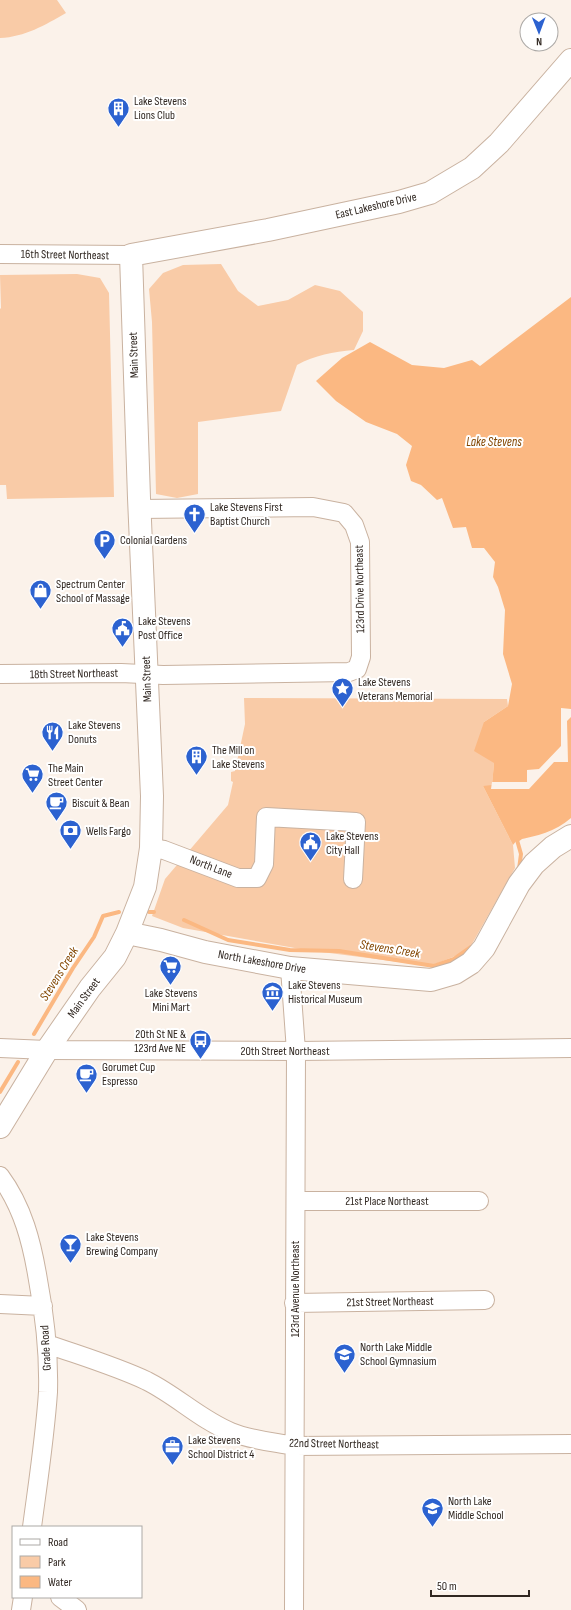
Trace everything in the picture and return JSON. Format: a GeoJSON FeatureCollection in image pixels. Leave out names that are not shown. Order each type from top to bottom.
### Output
{"type":"FeatureCollection","features":[{"type":"Feature","properties":{"kind":"main road","name":"East Lakeshore Drive"},"geometry":{"type":"LineString","coordinates":[[131,255],[268,230],[399,202],[430,192],[472,168],[500,143],[571,60]]}},
{"type":"Feature","properties":{"kind":"main road","name":"Main Street"},"geometry":{"type":"LineString","coordinates":[[0,1127],[42,1050],[115,957],[127,933],[145,886],[151,848],[152,796],[139,509],[131,255]]}},
{"type":"Feature","properties":{"kind":"main road","name":"North Lakeshore Drive"},"geometry":{"type":"LineString","coordinates":[[127,933],[161,940],[205,952],[290,968],[431,980],[455,973],[471,963],[484,948],[519,884],[534,864],[553,847],[571,836]]}},
{"type":"Feature","properties":{"kind":"street","name":"16th Street Northeast"},"geometry":{"type":"LineString","coordinates":[[0,254],[131,255]]}},
{"type":"Feature","properties":{"kind":"street","name":"123rd Drive Northeast"},"geometry":{"type":"LineString","coordinates":[[139,509],[313,507],[344,513],[354,525],[360,542],[361,657],[357,669]]}},
{"type":"Feature","properties":{"kind":"street","name":"18th Street Northeast"},"geometry":{"type":"LineString","coordinates":[[0,674],[349,672],[357,669]]}},
{"type":"Feature","properties":{"kind":"street","name":"North Lane"},"geometry":{"type":"LineString","coordinates":[[151,848],[164,850],[238,878],[257,878],[264,864],[266,818],[356,822],[353,879]]}},
{"type":"Feature","properties":{"kind":"street","name":"123rd Avenue Northeast"},"geometry":{"type":"LineString","coordinates":[[290,968],[296,1051],[294,1610]]}},
{"type":"Feature","properties":{"kind":"street","name":"20th Street Northeast"},"geometry":{"type":"LineString","coordinates":[[9,1048],[42,1050],[296,1051],[571,1048]]}},
{"type":"Feature","properties":{"kind":"street","name":"Grade Road"},"geometry":{"type":"LineString","coordinates":[[0,1176],[18,1205],[27,1228],[35,1260],[43,1306],[47,1344],[48,1391],[32,1526]]}},
{"type":"Feature","properties":{"kind":"street","name":"21st Place Northeast"},"geometry":{"type":"LineString","coordinates":[[296,1201],[479,1201]]}},
{"type":"Feature","properties":{"kind":"street","name":"21st Street Northeast"},"geometry":{"type":"LineString","coordinates":[[294,1303],[485,1300]]}},
{"type":"Feature","properties":{"kind":"street"},"geometry":{"type":"LineString","coordinates":[[0,1304],[43,1306]]}},
{"type":"Feature","properties":{"kind":"street","name":"22nd Street Northeast"},"geometry":{"type":"LineString","coordinates":[[47,1344],[107,1364],[147,1381],[170,1394],[205,1418],[232,1432],[294,1446],[571,1444]]}},
{"type":"Feature","properties":{"kind":"street"},"geometry":{"type":"LineString","coordinates":[[21,1610],[23,1598]]}},
{"type":"Feature","properties":{"kind":"street"},"geometry":{"type":"LineString","coordinates":[[61,1598],[78,1610]]}},
{"type":"Feature","properties":{"kind":"green space"},"geometry":{"type":"Polygon","coordinates":[[[0,0],[57,0],[66,13],[26,33],[0,38],[0,0]]]}},
{"type":"Feature","properties":{"kind":"green space"},"geometry":{"type":"Polygon","coordinates":[[[221,264],[238,291],[258,306],[288,300],[315,285],[340,291],[363,312],[363,331],[354,350],[324,354],[297,365],[281,411],[198,422],[198,494],[177,498],[156,494],[152,322],[149,289],[163,273],[183,265],[221,264]]]}},
{"type":"Feature","properties":{"kind":"green space"},"geometry":{"type":"Polygon","coordinates":[[[77,274],[100,278],[109,293],[114,497],[7,499],[6,485],[0,485],[0,275],[77,274]]]}},
{"type":"Feature","properties":{"kind":"green space"},"geometry":{"type":"Polygon","coordinates":[[[244,698],[507,699],[508,706],[484,722],[494,763],[492,786],[483,786],[513,845],[515,868],[468,951],[430,966],[306,950],[183,928],[152,916],[165,879],[228,805],[233,782],[231,781],[231,772],[235,771],[245,724],[244,698]]]}},
{"type":"Feature","properties":{"kind":"water","name":"Lake Stevens"},"geometry":{"type":"Polygon","coordinates":[[[571,297],[571,818],[559,827],[539,835],[517,840],[513,845],[483,786],[492,785],[494,763],[474,751],[484,722],[508,706],[512,684],[503,654],[505,610],[498,587],[493,577],[495,562],[484,548],[472,548],[466,527],[453,528],[442,498],[437,500],[421,485],[411,481],[406,465],[412,446],[397,434],[366,422],[336,401],[316,381],[342,358],[370,342],[412,365],[444,368],[472,360],[480,366],[571,297]]]}},
{"type":"Feature","properties":{"kind":"pier"},"geometry":{"type":"Polygon","coordinates":[[[561,708],[571,709],[571,717],[567,721],[568,762],[554,762],[529,789],[491,789],[492,782],[527,782],[527,770],[539,769],[561,746],[561,708]]]}},
{"type":"Feature","properties":{"kind":"waterway","name":"Stevens Creek"},"geometry":{"type":"LineString","coordinates":[[519,869],[521,854],[517,840],[520,838]]}},
{"type":"Feature","properties":{"kind":"waterway","name":"Stevens Creek"},"geometry":{"type":"LineString","coordinates":[[34,1034],[73,968],[94,937],[103,916],[119,912]]}},
{"type":"Feature","properties":{"kind":"waterway","name":"Stevens Creek"},"geometry":{"type":"LineString","coordinates":[[149,912],[154,912]]}},
{"type":"Feature","properties":{"kind":"waterway","name":"Stevens Creek"},"geometry":{"type":"LineString","coordinates":[[184,920],[228,940],[290,950],[339,951],[434,966],[454,959],[471,947]]}},
{"type":"Feature","properties":{"kind":"waterway","name":"Stevens Creek"},"geometry":{"type":"LineString","coordinates":[[0,1092],[18,1062]]}},
{"type":"Feature","properties":{"kind":"place","name":"Lake Stevens Lions Club"},"geometry":{"type":"Point","coordinates":[118,128]}},
{"type":"Feature","properties":{"kind":"place","name":"Lake Stevens First Baptist Church"},"geometry":{"type":"Point","coordinates":[194,534]}},
{"type":"Feature","properties":{"kind":"place","name":"Colonial Gardens"},"geometry":{"type":"Point","coordinates":[104,560]}},
{"type":"Feature","properties":{"kind":"place","name":"Spectrum Center School of Massage"},"geometry":{"type":"Point","coordinates":[41,610]}},
{"type":"Feature","properties":{"kind":"place","name":"Lake Stevens Post Office"},"geometry":{"type":"Point","coordinates":[122,648]}},
{"type":"Feature","properties":{"kind":"place","name":"Lake Stevens Veterans Memorial"},"geometry":{"type":"Point","coordinates":[342,708]}},
{"type":"Feature","properties":{"kind":"place","name":"Lake Stevens Donuts"},"geometry":{"type":"Point","coordinates":[53,752]}},
{"type":"Feature","properties":{"kind":"place","name":"The Mill on Lake Stevens"},"geometry":{"type":"Point","coordinates":[197,776]}},
{"type":"Feature","properties":{"kind":"place","name":"The Main Street Center"},"geometry":{"type":"Point","coordinates":[33,794]}},
{"type":"Feature","properties":{"kind":"place","name":"Biscuit & Bean"},"geometry":{"type":"Point","coordinates":[56,822]}},
{"type":"Feature","properties":{"kind":"place","name":"Wells Fargo"},"geometry":{"type":"Point","coordinates":[71,850]}},
{"type":"Feature","properties":{"kind":"place","name":"Lake Stevens City Hall"},"geometry":{"type":"Point","coordinates":[311,862]}},
{"type":"Feature","properties":{"kind":"place","name":"Lake Stevens Mini Mart"},"geometry":{"type":"Point","coordinates":[171,986]}},
{"type":"Feature","properties":{"kind":"place","name":"Lake Stevens Historical Museum"},"geometry":{"type":"Point","coordinates":[272,1012]}},
{"type":"Feature","properties":{"kind":"place","name":"20th St NE & 123rd Ave NE"},"geometry":{"type":"Point","coordinates":[201,1060]}},
{"type":"Feature","properties":{"kind":"place","name":"Gorumet Cup Espresso"},"geometry":{"type":"Point","coordinates":[86,1094]}},
{"type":"Feature","properties":{"kind":"place","name":"Lake Stevens Brewing Company"},"geometry":{"type":"Point","coordinates":[71,1264]}},
{"type":"Feature","properties":{"kind":"place","name":"North Lake Middle School Gymnasium"},"geometry":{"type":"Point","coordinates":[344,1374]}},
{"type":"Feature","properties":{"kind":"place","name":"Lake Stevens School District 4"},"geometry":{"type":"Point","coordinates":[173,1466]}},
{"type":"Feature","properties":{"kind":"place","name":"North Lake Middle School"},"geometry":{"type":"Point","coordinates":[432,1528]}}]}
